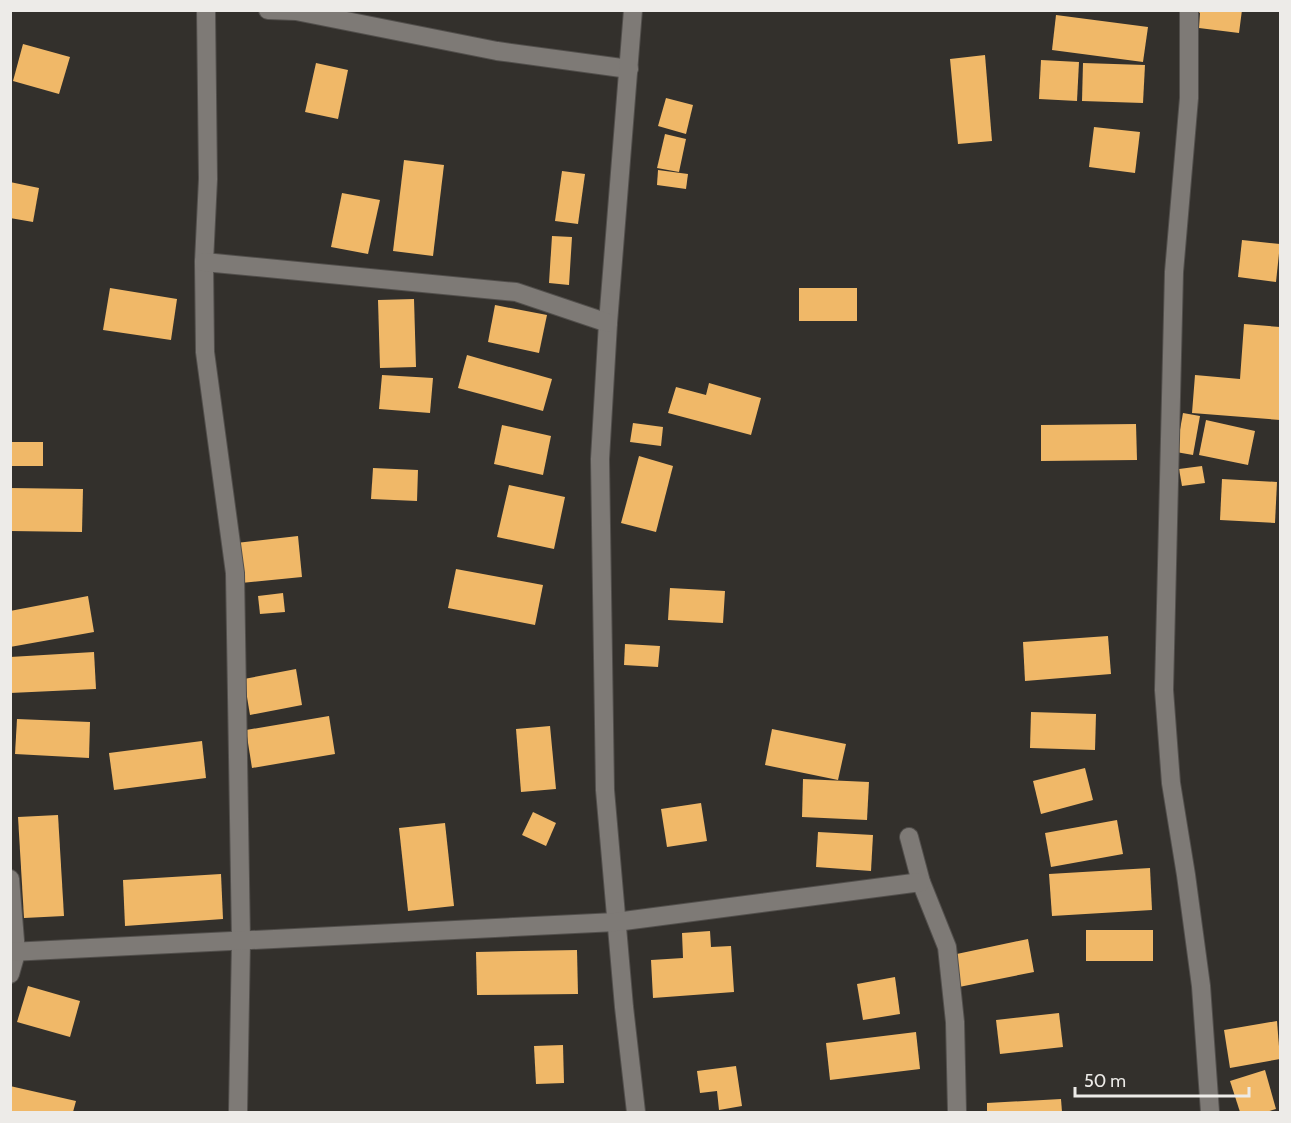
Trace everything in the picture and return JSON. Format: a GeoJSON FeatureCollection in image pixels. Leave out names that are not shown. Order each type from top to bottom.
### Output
{"type":"FeatureCollection","features":[{"type":"Feature","properties":{"kind":"street"},"geometry":{"type":"LineString","coordinates":[[206,10],[208,179],[204,262],[205,352],[235,573],[241,941],[238,1113]]}},
{"type":"Feature","properties":{"kind":"street"},"geometry":{"type":"LineString","coordinates":[[268,10],[359,17],[497,51],[629,69]]}},
{"type":"Feature","properties":{"kind":"street"},"geometry":{"type":"LineString","coordinates":[[633,10],[608,323],[600,459],[605,790],[636,1113]]}},
{"type":"Feature","properties":{"kind":"street"},"geometry":{"type":"LineString","coordinates":[[1189,10],[1188,98],[1174,272],[1164,690],[1171,783],[1201,986],[1210,1113]]}},
{"type":"Feature","properties":{"kind":"street"},"geometry":{"type":"LineString","coordinates":[[204,262],[516,292],[608,323]]}},
{"type":"Feature","properties":{"kind":"street"},"geometry":{"type":"LineString","coordinates":[[909,837],[921,882],[947,947],[955,1022],[957,1113]]}},
{"type":"Feature","properties":{"kind":"street"},"geometry":{"type":"LineString","coordinates":[[10,879],[13,953],[10,974]]}},
{"type":"Feature","properties":{"kind":"street"},"geometry":{"type":"LineString","coordinates":[[13,953],[616,922],[921,882]]}},
{"type":"Feature","properties":{"kind":"building"},"geometry":{"type":"Polygon","coordinates":[[[1196,10],[1242,10],[1239,33],[1199,28],[1200,13],[1196,10]]]}},
{"type":"Feature","properties":{"kind":"building"},"geometry":{"type":"Polygon","coordinates":[[[1056,15],[1148,27],[1143,62],[1052,50],[1056,15]]]}},
{"type":"Feature","properties":{"kind":"building"},"geometry":{"type":"Polygon","coordinates":[[[23,44],[70,57],[59,94],[13,81],[23,44]]]}},
{"type":"Feature","properties":{"kind":"building"},"geometry":{"type":"Polygon","coordinates":[[[985,55],[992,141],[958,144],[950,59],[985,55]]]}},
{"type":"Feature","properties":{"kind":"building"},"geometry":{"type":"Polygon","coordinates":[[[1041,60],[1079,62],[1077,101],[1039,99],[1041,60]]]}},
{"type":"Feature","properties":{"kind":"building"},"geometry":{"type":"Polygon","coordinates":[[[316,63],[348,70],[338,119],[305,112],[316,63]]]}},
{"type":"Feature","properties":{"kind":"building"},"geometry":{"type":"Polygon","coordinates":[[[1083,63],[1145,65],[1143,103],[1082,101],[1083,63]]]}},
{"type":"Feature","properties":{"kind":"building"},"geometry":{"type":"Polygon","coordinates":[[[666,98],[693,105],[686,134],[658,126],[666,98]]]}},
{"type":"Feature","properties":{"kind":"building"},"geometry":{"type":"Polygon","coordinates":[[[1094,127],[1140,132],[1135,173],[1089,167],[1094,127]]]}},
{"type":"Feature","properties":{"kind":"building"},"geometry":{"type":"Polygon","coordinates":[[[665,134],[686,139],[679,172],[657,168],[665,134]]]}},
{"type":"Feature","properties":{"kind":"building"},"geometry":{"type":"Polygon","coordinates":[[[404,160],[444,165],[433,256],[393,251],[404,160]]]}},
{"type":"Feature","properties":{"kind":"building"},"geometry":{"type":"Polygon","coordinates":[[[658,170],[688,174],[686,189],[657,185],[658,170]]]}},
{"type":"Feature","properties":{"kind":"building"},"geometry":{"type":"Polygon","coordinates":[[[562,171],[585,174],[578,224],[555,221],[562,171]]]}},
{"type":"Feature","properties":{"kind":"building"},"geometry":{"type":"Polygon","coordinates":[[[10,182],[39,188],[33,222],[10,218],[10,182]]]}},
{"type":"Feature","properties":{"kind":"building"},"geometry":{"type":"Polygon","coordinates":[[[342,193],[380,200],[368,254],[331,247],[342,193]]]}},
{"type":"Feature","properties":{"kind":"building"},"geometry":{"type":"Polygon","coordinates":[[[552,236],[572,237],[569,285],[549,283],[552,236]]]}},
{"type":"Feature","properties":{"kind":"building"},"geometry":{"type":"Polygon","coordinates":[[[1242,240],[1280,244],[1276,282],[1238,277],[1242,240]]]}},
{"type":"Feature","properties":{"kind":"building"},"geometry":{"type":"Polygon","coordinates":[[[110,288],[177,299],[171,340],[103,330],[110,288]]]}},
{"type":"Feature","properties":{"kind":"building"},"geometry":{"type":"Polygon","coordinates":[[[799,288],[857,288],[857,321],[799,321],[799,288]]]}},
{"type":"Feature","properties":{"kind":"building"},"geometry":{"type":"Polygon","coordinates":[[[414,299],[416,367],[380,368],[378,300],[414,299]]]}},
{"type":"Feature","properties":{"kind":"building"},"geometry":{"type":"Polygon","coordinates":[[[495,305],[547,315],[539,353],[488,342],[495,305]]]}},
{"type":"Feature","properties":{"kind":"building"},"geometry":{"type":"Polygon","coordinates":[[[1244,324],[1280,327],[1280,420],[1192,413],[1195,375],[1240,379],[1244,324]]]}},
{"type":"Feature","properties":{"kind":"building"},"geometry":{"type":"Polygon","coordinates":[[[467,355],[552,379],[543,411],[458,388],[467,355]]]}},
{"type":"Feature","properties":{"kind":"building"},"geometry":{"type":"Polygon","coordinates":[[[382,375],[433,378],[430,413],[379,409],[382,375]]]}},
{"type":"Feature","properties":{"kind":"building"},"geometry":{"type":"Polygon","coordinates":[[[709,383],[761,398],[751,435],[668,413],[676,387],[706,395],[709,383]]]}},
{"type":"Feature","properties":{"kind":"building"},"geometry":{"type":"Polygon","coordinates":[[[1183,413],[1200,416],[1193,455],[1176,452],[1183,413]]]}},
{"type":"Feature","properties":{"kind":"building"},"geometry":{"type":"Polygon","coordinates":[[[1206,420],[1255,431],[1248,465],[1199,455],[1206,420]]]}},
{"type":"Feature","properties":{"kind":"building"},"geometry":{"type":"Polygon","coordinates":[[[633,423],[663,427],[661,446],[630,442],[633,423]]]}},
{"type":"Feature","properties":{"kind":"building"},"geometry":{"type":"Polygon","coordinates":[[[1136,424],[1137,460],[1041,461],[1041,425],[1136,424]]]}},
{"type":"Feature","properties":{"kind":"building"},"geometry":{"type":"Polygon","coordinates":[[[502,425],[551,436],[543,475],[494,464],[502,425]]]}},
{"type":"Feature","properties":{"kind":"building"},"geometry":{"type":"Polygon","coordinates":[[[10,442],[43,442],[43,466],[10,466],[10,442]]]}},
{"type":"Feature","properties":{"kind":"building"},"geometry":{"type":"Polygon","coordinates":[[[639,456],[673,466],[656,532],[621,523],[639,456]]]}},
{"type":"Feature","properties":{"kind":"building"},"geometry":{"type":"Polygon","coordinates":[[[1202,466],[1205,483],[1182,486],[1179,469],[1202,466]]]}},
{"type":"Feature","properties":{"kind":"building"},"geometry":{"type":"Polygon","coordinates":[[[373,468],[418,470],[417,501],[371,499],[373,468]]]}},
{"type":"Feature","properties":{"kind":"building"},"geometry":{"type":"Polygon","coordinates":[[[1222,479],[1277,482],[1275,523],[1220,520],[1222,479]]]}},
{"type":"Feature","properties":{"kind":"building"},"geometry":{"type":"Polygon","coordinates":[[[509,485],[565,497],[554,549],[497,537],[509,485]]]}},
{"type":"Feature","properties":{"kind":"building"},"geometry":{"type":"Polygon","coordinates":[[[10,488],[83,489],[82,532],[10,531],[10,488]]]}},
{"type":"Feature","properties":{"kind":"building"},"geometry":{"type":"Polygon","coordinates":[[[298,536],[302,577],[241,583],[236,543],[298,536]]]}},
{"type":"Feature","properties":{"kind":"building"},"geometry":{"type":"Polygon","coordinates":[[[456,569],[543,585],[535,625],[448,608],[456,569]]]}},
{"type":"Feature","properties":{"kind":"building"},"geometry":{"type":"Polygon","coordinates":[[[670,588],[725,591],[723,623],[668,620],[670,588]]]}},
{"type":"Feature","properties":{"kind":"building"},"geometry":{"type":"Polygon","coordinates":[[[283,593],[285,612],[260,614],[258,596],[283,593]]]}},
{"type":"Feature","properties":{"kind":"building"},"geometry":{"type":"Polygon","coordinates":[[[88,596],[94,632],[10,647],[10,611],[88,596]]]}},
{"type":"Feature","properties":{"kind":"building"},"geometry":{"type":"Polygon","coordinates":[[[1108,636],[1111,674],[1025,681],[1023,642],[1108,636]]]}},
{"type":"Feature","properties":{"kind":"building"},"geometry":{"type":"Polygon","coordinates":[[[625,644],[660,646],[658,667],[624,665],[625,644]]]}},
{"type":"Feature","properties":{"kind":"building"},"geometry":{"type":"Polygon","coordinates":[[[94,652],[96,689],[10,693],[10,657],[94,652]]]}},
{"type":"Feature","properties":{"kind":"building"},"geometry":{"type":"Polygon","coordinates":[[[296,669],[302,705],[250,715],[244,679],[296,669]]]}},
{"type":"Feature","properties":{"kind":"building"},"geometry":{"type":"Polygon","coordinates":[[[1031,712],[1096,714],[1095,750],[1030,748],[1031,712]]]}},
{"type":"Feature","properties":{"kind":"building"},"geometry":{"type":"Polygon","coordinates":[[[329,716],[335,754],[252,768],[246,730],[329,716]]]}},
{"type":"Feature","properties":{"kind":"building"},"geometry":{"type":"Polygon","coordinates":[[[17,719],[90,722],[89,758],[15,754],[17,719]]]}},
{"type":"Feature","properties":{"kind":"building"},"geometry":{"type":"Polygon","coordinates":[[[550,726],[556,789],[521,792],[516,729],[550,726]]]}},
{"type":"Feature","properties":{"kind":"building"},"geometry":{"type":"Polygon","coordinates":[[[772,729],[846,744],[838,780],[765,765],[772,729]]]}},
{"type":"Feature","properties":{"kind":"building"},"geometry":{"type":"Polygon","coordinates":[[[202,741],[206,778],[114,790],[109,753],[202,741]]]}},
{"type":"Feature","properties":{"kind":"building"},"geometry":{"type":"Polygon","coordinates":[[[1085,768],[1093,800],[1041,814],[1033,781],[1085,768]]]}},
{"type":"Feature","properties":{"kind":"building"},"geometry":{"type":"Polygon","coordinates":[[[803,779],[869,782],[867,820],[802,817],[803,779]]]}},
{"type":"Feature","properties":{"kind":"building"},"geometry":{"type":"Polygon","coordinates":[[[701,803],[707,841],[667,847],[661,809],[701,803]]]}},
{"type":"Feature","properties":{"kind":"building"},"geometry":{"type":"Polygon","coordinates":[[[533,812],[556,823],[546,846],[522,835],[533,812]]]}},
{"type":"Feature","properties":{"kind":"building"},"geometry":{"type":"Polygon","coordinates":[[[58,815],[64,916],[24,918],[18,817],[58,815]]]}},
{"type":"Feature","properties":{"kind":"building"},"geometry":{"type":"Polygon","coordinates":[[[1117,820],[1123,854],[1051,867],[1045,833],[1117,820]]]}},
{"type":"Feature","properties":{"kind":"building"},"geometry":{"type":"Polygon","coordinates":[[[445,823],[454,906],[408,911],[399,828],[445,823]]]}},
{"type":"Feature","properties":{"kind":"building"},"geometry":{"type":"Polygon","coordinates":[[[818,832],[873,835],[871,871],[816,867],[818,832]]]}},
{"type":"Feature","properties":{"kind":"building"},"geometry":{"type":"Polygon","coordinates":[[[1150,868],[1152,910],[1052,916],[1049,874],[1150,868]]]}},
{"type":"Feature","properties":{"kind":"building"},"geometry":{"type":"Polygon","coordinates":[[[221,874],[223,919],[125,926],[123,880],[221,874]]]}},
{"type":"Feature","properties":{"kind":"building"},"geometry":{"type":"Polygon","coordinates":[[[1086,930],[1153,930],[1153,961],[1086,961],[1086,930]]]}},
{"type":"Feature","properties":{"kind":"building"},"geometry":{"type":"Polygon","coordinates":[[[710,931],[711,947],[731,946],[734,992],[653,998],[651,960],[683,958],[682,933],[710,931]]]}},
{"type":"Feature","properties":{"kind":"building"},"geometry":{"type":"Polygon","coordinates":[[[1028,939],[1034,972],[959,987],[952,955],[1028,939]]]}},
{"type":"Feature","properties":{"kind":"building"},"geometry":{"type":"Polygon","coordinates":[[[577,950],[578,994],[477,995],[476,952],[577,950]]]}},
{"type":"Feature","properties":{"kind":"building"},"geometry":{"type":"Polygon","coordinates":[[[895,977],[900,1014],[863,1020],[857,984],[895,977]]]}},
{"type":"Feature","properties":{"kind":"building"},"geometry":{"type":"Polygon","coordinates":[[[28,986],[80,1001],[70,1037],[17,1022],[28,986]]]}},
{"type":"Feature","properties":{"kind":"building"},"geometry":{"type":"Polygon","coordinates":[[[1059,1013],[1063,1047],[1000,1054],[996,1020],[1059,1013]]]}},
{"type":"Feature","properties":{"kind":"building"},"geometry":{"type":"Polygon","coordinates":[[[1277,1021],[1280,1059],[1230,1068],[1224,1030],[1277,1021]]]}},
{"type":"Feature","properties":{"kind":"building"},"geometry":{"type":"Polygon","coordinates":[[[916,1032],[920,1069],[830,1080],[826,1043],[916,1032]]]}},
{"type":"Feature","properties":{"kind":"building"},"geometry":{"type":"Polygon","coordinates":[[[563,1045],[564,1083],[536,1084],[534,1046],[563,1045]]]}},
{"type":"Feature","properties":{"kind":"building"},"geometry":{"type":"Polygon","coordinates":[[[736,1066],[742,1106],[719,1110],[717,1091],[700,1093],[697,1071],[736,1066]]]}},
{"type":"Feature","properties":{"kind":"building"},"geometry":{"type":"Polygon","coordinates":[[[1265,1070],[1276,1109],[1266,1112],[1240,1112],[1230,1081],[1265,1070]]]}},
{"type":"Feature","properties":{"kind":"building"},"geometry":{"type":"Polygon","coordinates":[[[10,1086],[76,1101],[73,1112],[10,1112],[10,1086]]]}},
{"type":"Feature","properties":{"kind":"building"},"geometry":{"type":"Polygon","coordinates":[[[1061,1099],[1062,1112],[987,1112],[987,1103],[1061,1099]]]}}]}
